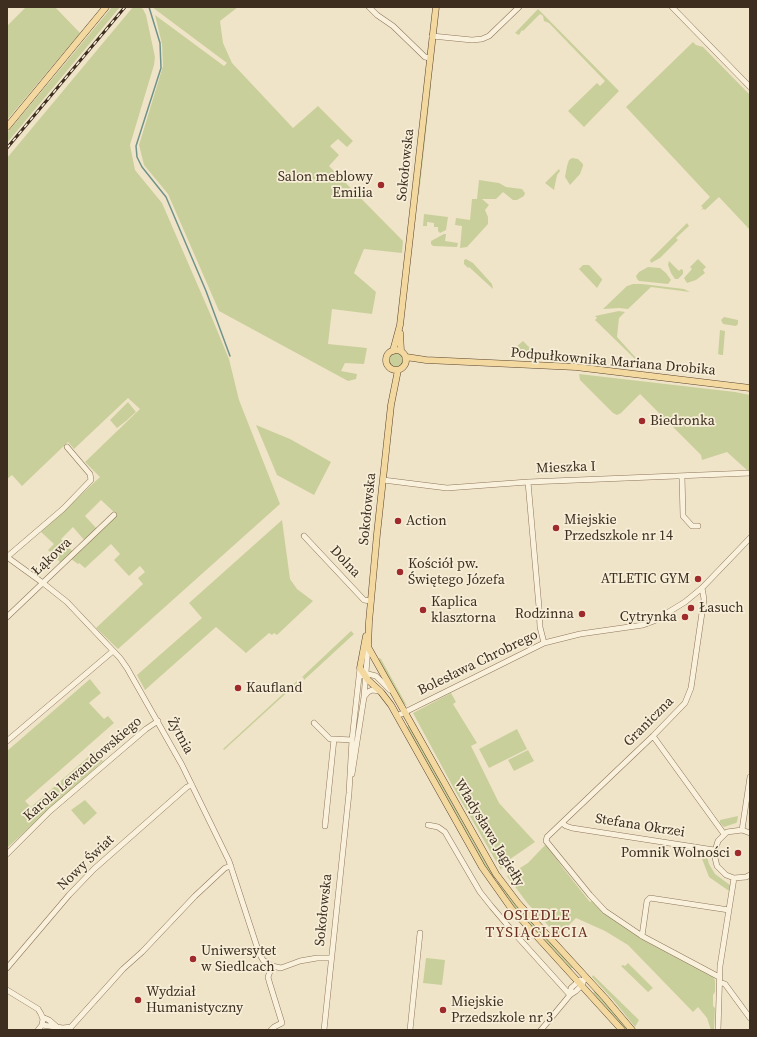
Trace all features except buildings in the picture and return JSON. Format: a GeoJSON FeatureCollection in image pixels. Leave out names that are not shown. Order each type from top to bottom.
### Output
{"type":"FeatureCollection","features":[{"type":"Feature","properties":{"kind":"main road"},"geometry":{"type":"LineString","coordinates":[[7,127],[106,7]]}},
{"type":"Feature","properties":{"kind":"main road","name":"Sokołowska"},"geometry":{"type":"LineString","coordinates":[[401,351],[400,325],[436,7]]}},
{"type":"Feature","properties":{"kind":"main road","name":"Sokołowska"},"geometry":{"type":"LineString","coordinates":[[393,351],[400,325]]}},
{"type":"Feature","properties":{"kind":"main road"},"geometry":{"type":"LineString","coordinates":[[393,351],[401,351],[406,357],[405,364],[403,367],[395,369],[388,364],[386,359],[389,353],[393,351]]}},
{"type":"Feature","properties":{"kind":"main road","name":"Podpułkownika Mariana Drobika"},"geometry":{"type":"LineString","coordinates":[[406,357],[426,360],[576,367],[750,388]]}},
{"type":"Feature","properties":{"kind":"main road","name":"Podpułkownika Mariana Drobika"},"geometry":{"type":"LineString","coordinates":[[405,364],[426,360]]}},
{"type":"Feature","properties":{"kind":"main road","name":"Sokołowska"},"geometry":{"type":"LineString","coordinates":[[368,647],[368,627],[395,369]]}},
{"type":"Feature","properties":{"kind":"main road","name":"Sokołowska"},"geometry":{"type":"LineString","coordinates":[[360,668],[364,641],[368,627]]}},
{"type":"Feature","properties":{"kind":"main road","name":"Władysława Jagiełły"},"geometry":{"type":"LineString","coordinates":[[368,647],[496,874],[518,903],[632,1030]]}},
{"type":"Feature","properties":{"kind":"main road","name":"Władysława Jagiełły"},"geometry":{"type":"LineString","coordinates":[[360,668],[368,680],[382,692],[398,716],[474,853],[493,883],[512,908],[622,1030]]}},
{"type":"Feature","properties":{"kind":"street"},"geometry":{"type":"LineString","coordinates":[[369,7],[377,15],[393,26],[425,57],[430,58]]}},
{"type":"Feature","properties":{"kind":"street"},"geometry":{"type":"LineString","coordinates":[[432,36],[472,40],[482,39],[489,36],[519,7]]}},
{"type":"Feature","properties":{"kind":"street"},"geometry":{"type":"LineString","coordinates":[[672,7],[750,87]]}},
{"type":"Feature","properties":{"kind":"street"},"geometry":{"type":"LineString","coordinates":[[7,557],[63,509],[91,480],[90,474],[67,447]]}},
{"type":"Feature","properties":{"kind":"street","name":"Mieszka I"},"geometry":{"type":"LineString","coordinates":[[383,480],[447,488],[528,482],[750,474]]}},
{"type":"Feature","properties":{"kind":"street"},"geometry":{"type":"LineString","coordinates":[[682,476],[683,516],[692,526],[698,526]]}},
{"type":"Feature","properties":{"kind":"street"},"geometry":{"type":"LineString","coordinates":[[528,482],[540,627],[544,643]]}},
{"type":"Feature","properties":{"kind":"street","name":"Łąkowa"},"geometry":{"type":"LineString","coordinates":[[7,617],[114,515]]}},
{"type":"Feature","properties":{"kind":"street","name":"Dolna"},"geometry":{"type":"LineString","coordinates":[[304,536],[364,600],[371,601]]}},
{"type":"Feature","properties":{"kind":"street"},"geometry":{"type":"LineString","coordinates":[[702,588],[750,538]]}},
{"type":"Feature","properties":{"kind":"street","name":"Żytnia"},"geometry":{"type":"LineString","coordinates":[[7,557],[67,602],[114,651],[128,668],[192,785],[231,866],[259,953],[263,960],[272,966]]}},
{"type":"Feature","properties":{"kind":"street","name":"Bolesława Chrobrego"},"geometry":{"type":"LineString","coordinates":[[398,716],[544,643],[580,634],[644,625],[654,621],[670,612],[702,588]]}},
{"type":"Feature","properties":{"kind":"street","name":"Graniczna"},"geometry":{"type":"LineString","coordinates":[[642,936],[605,911],[546,841],[547,837],[680,710],[689,697],[692,688],[704,599],[702,588]]}},
{"type":"Feature","properties":{"kind":"street","name":"Sokołowska"},"geometry":{"type":"LineString","coordinates":[[348,793],[364,696],[368,647]]}},
{"type":"Feature","properties":{"kind":"street"},"geometry":{"type":"LineString","coordinates":[[7,741],[114,651]]}},
{"type":"Feature","properties":{"kind":"street","name":"Sokołowska"},"geometry":{"type":"LineString","coordinates":[[324,1030],[360,668]]}},
{"type":"Feature","properties":{"kind":"street"},"geometry":{"type":"LineString","coordinates":[[358,681],[365,675],[371,674],[376,676],[396,696]]}},
{"type":"Feature","properties":{"kind":"street"},"geometry":{"type":"LineString","coordinates":[[364,696],[372,690],[382,692]]}},
{"type":"Feature","properties":{"kind":"street","name":"Karola Lewandowskiego"},"geometry":{"type":"LineString","coordinates":[[7,854],[46,815],[146,729],[158,721]]}},
{"type":"Feature","properties":{"kind":"street"},"geometry":{"type":"LineString","coordinates":[[314,723],[330,739],[352,740]]}},
{"type":"Feature","properties":{"kind":"street"},"geometry":{"type":"LineString","coordinates":[[653,736],[724,834]]}},
{"type":"Feature","properties":{"kind":"street"},"geometry":{"type":"LineString","coordinates":[[325,826],[334,739]]}},
{"type":"Feature","properties":{"kind":"street"},"geometry":{"type":"LineString","coordinates":[[742,830],[750,777]]}},
{"type":"Feature","properties":{"kind":"street","name":"Nowy Świat"},"geometry":{"type":"LineString","coordinates":[[7,968],[69,895],[94,869],[187,787],[192,785]]}},
{"type":"Feature","properties":{"kind":"street","name":"Stefana Okrzei"},"geometry":{"type":"LineString","coordinates":[[562,823],[572,828],[714,850]]}},
{"type":"Feature","properties":{"kind":"street"},"geometry":{"type":"LineString","coordinates":[[428,825],[438,827],[445,832],[473,880],[492,907],[570,995]]}},
{"type":"Feature","properties":{"kind":"street"},"geometry":{"type":"LineString","coordinates":[[750,833],[742,830],[732,830],[724,834],[718,841],[714,850],[714,857],[717,866],[726,875],[734,878],[746,877],[750,874]]}},
{"type":"Feature","properties":{"kind":"street"},"geometry":{"type":"LineString","coordinates":[[7,990],[38,1009],[42,1017],[40,1028],[71,1027],[123,969],[142,952],[195,896],[226,868],[231,866]]}},
{"type":"Feature","properties":{"kind":"street"},"geometry":{"type":"LineString","coordinates":[[718,1030],[719,979],[734,878]]}},
{"type":"Feature","properties":{"kind":"street"},"geometry":{"type":"LineString","coordinates":[[729,910],[650,898],[647,901],[642,936],[719,979],[725,984],[750,1018]]}},
{"type":"Feature","properties":{"kind":"street"},"geometry":{"type":"LineString","coordinates":[[410,1030],[420,933]]}},
{"type":"Feature","properties":{"kind":"street"},"geometry":{"type":"LineString","coordinates":[[271,1030],[282,1023],[268,976],[272,966],[281,968],[300,961],[317,958],[331,958]]}},
{"type":"Feature","properties":{"kind":"street"},"geometry":{"type":"LineString","coordinates":[[541,1030],[570,995],[572,988],[586,977]]}},
{"type":"Feature","properties":{"kind":"street"},"geometry":{"type":"LineString","coordinates":[[42,1017],[58,1027]]}},
{"type":"Feature","properties":{"kind":"green space"},"geometry":{"type":"Polygon","coordinates":[[[26,7],[55,7],[80,33],[7,120],[7,26],[26,7]]]}},
{"type":"Feature","properties":{"kind":"green space"},"geometry":{"type":"Polygon","coordinates":[[[112,7],[120,7],[7,143],[7,133],[112,7]]]}},
{"type":"Feature","properties":{"kind":"green space"},"geometry":{"type":"Polygon","coordinates":[[[133,7],[140,7],[146,15],[155,57],[154,65],[130,145],[135,170],[162,203],[212,318],[229,359],[239,400],[280,504],[118,649],[96,628],[143,584],[138,578],[145,572],[140,566],[129,576],[114,560],[120,554],[111,544],[85,568],[71,559],[117,515],[101,500],[85,516],[97,529],[85,541],[73,527],[61,539],[73,552],[61,563],[48,550],[54,544],[41,532],[100,477],[85,462],[140,409],[128,398],[74,449],[68,442],[22,486],[12,475],[7,479],[7,158],[133,7]]]}},
{"type":"Feature","properties":{"kind":"green space"},"geometry":{"type":"Polygon","coordinates":[[[152,7],[238,7],[220,21],[223,43],[232,63],[293,128],[318,106],[353,141],[347,147],[338,139],[330,146],[339,155],[329,166],[403,241],[402,253],[364,249],[354,273],[376,292],[372,314],[332,309],[328,344],[367,348],[364,364],[345,363],[341,371],[357,374],[356,379],[348,381],[219,311],[168,194],[144,165],[139,145],[163,66],[162,44],[155,15],[224,66],[227,63],[152,7]]]}},
{"type":"Feature","properties":{"kind":"green space"},"geometry":{"type":"Polygon","coordinates":[[[538,9],[619,91],[584,127],[568,111],[597,83],[600,86],[605,81],[549,23],[544,21],[543,16],[540,14],[523,31],[522,30],[519,35],[515,33],[538,9]]]}},
{"type":"Feature","properties":{"kind":"green space"},"geometry":{"type":"Polygon","coordinates":[[[693,42],[696,45],[703,47],[750,95],[750,230],[719,197],[705,210],[701,210],[703,208],[701,206],[710,197],[626,107],[693,42]]]}},
{"type":"Feature","properties":{"kind":"green space"},"geometry":{"type":"Polygon","coordinates":[[[430,85],[431,86],[419,195],[418,194],[430,85]]]}},
{"type":"Feature","properties":{"kind":"green space"},"geometry":{"type":"Polygon","coordinates":[[[572,158],[578,159],[583,166],[580,174],[570,185],[565,177],[569,160],[572,158]]]}},
{"type":"Feature","properties":{"kind":"green space"},"geometry":{"type":"Polygon","coordinates":[[[559,169],[560,171],[557,175],[554,190],[545,183],[559,169]]]}},
{"type":"Feature","properties":{"kind":"green space"},"geometry":{"type":"Polygon","coordinates":[[[479,180],[499,183],[506,187],[522,189],[525,193],[524,196],[517,200],[513,200],[503,192],[496,199],[482,199],[489,205],[485,210],[488,217],[488,224],[467,247],[460,248],[462,226],[455,225],[456,218],[470,220],[472,199],[477,199],[479,180]]]}},
{"type":"Feature","properties":{"kind":"green space"},"geometry":{"type":"Polygon","coordinates":[[[424,214],[448,217],[446,230],[440,233],[438,231],[438,227],[434,227],[434,223],[427,222],[427,226],[423,226],[424,214]]]}},
{"type":"Feature","properties":{"kind":"green space"},"geometry":{"type":"Polygon","coordinates":[[[687,223],[689,226],[676,238],[678,240],[660,258],[651,263],[650,260],[687,223]]]}},
{"type":"Feature","properties":{"kind":"green space"},"geometry":{"type":"Polygon","coordinates":[[[446,234],[445,241],[458,243],[457,247],[433,246],[431,244],[431,241],[446,234]]]}},
{"type":"Feature","properties":{"kind":"green space"},"geometry":{"type":"Polygon","coordinates":[[[466,259],[473,263],[492,284],[493,289],[464,264],[464,260],[466,259]]]}},
{"type":"Feature","properties":{"kind":"green space"},"geometry":{"type":"Polygon","coordinates":[[[698,259],[706,267],[703,270],[705,273],[696,280],[687,283],[684,278],[692,269],[690,267],[698,259]]]}},
{"type":"Feature","properties":{"kind":"green space"},"geometry":{"type":"Polygon","coordinates":[[[669,261],[679,271],[681,269],[683,270],[683,274],[678,279],[675,279],[671,273],[668,265],[669,261]]]}},
{"type":"Feature","properties":{"kind":"green space"},"geometry":{"type":"Polygon","coordinates":[[[583,265],[589,265],[602,279],[597,288],[579,269],[583,265]]]}},
{"type":"Feature","properties":{"kind":"green space"},"geometry":{"type":"Polygon","coordinates":[[[648,267],[660,268],[671,280],[668,284],[639,281],[636,276],[639,272],[648,267]]]}},
{"type":"Feature","properties":{"kind":"green space"},"geometry":{"type":"Polygon","coordinates":[[[642,284],[684,289],[690,292],[651,287],[628,309],[603,309],[627,286],[642,284]]]}},
{"type":"Feature","properties":{"kind":"green space"},"geometry":{"type":"Polygon","coordinates":[[[619,311],[625,312],[619,318],[617,337],[636,358],[635,359],[595,320],[597,318],[595,316],[619,311]]]}},
{"type":"Feature","properties":{"kind":"green space"},"geometry":{"type":"Polygon","coordinates":[[[724,317],[738,320],[738,324],[736,326],[723,324],[721,320],[724,317]]]}},
{"type":"Feature","properties":{"kind":"green space"},"geometry":{"type":"Polygon","coordinates":[[[720,330],[725,331],[723,355],[718,354],[720,330]]]}},
{"type":"Feature","properties":{"kind":"green space"},"geometry":{"type":"Polygon","coordinates":[[[523,341],[533,351],[518,351],[516,347],[523,341]]]}},
{"type":"Feature","properties":{"kind":"green space"},"geometry":{"type":"Polygon","coordinates":[[[396,353],[401,355],[403,360],[401,365],[396,367],[391,365],[389,360],[391,355],[396,353]]]}},
{"type":"Feature","properties":{"kind":"green space"},"geometry":{"type":"Polygon","coordinates":[[[579,374],[750,395],[750,471],[748,471],[727,452],[702,460],[701,455],[640,394],[621,413],[617,415],[613,413],[580,380],[579,374]]]}},
{"type":"Feature","properties":{"kind":"green space"},"geometry":{"type":"Polygon","coordinates":[[[128,402],[136,412],[117,428],[110,420],[128,402]]]}},
{"type":"Feature","properties":{"kind":"green space"},"geometry":{"type":"Polygon","coordinates":[[[256,425],[290,439],[331,462],[314,495],[277,475],[256,425]]]}},
{"type":"Feature","properties":{"kind":"green space"},"geometry":{"type":"Polygon","coordinates":[[[282,520],[290,579],[297,589],[313,601],[277,635],[274,633],[272,635],[269,633],[246,653],[216,627],[145,690],[137,675],[202,618],[189,603],[282,520]]]}},
{"type":"Feature","properties":{"kind":"green space"},"geometry":{"type":"Polygon","coordinates":[[[351,631],[354,634],[304,680],[303,677],[301,678],[351,631]]]}},
{"type":"Feature","properties":{"kind":"green space"},"geometry":{"type":"Polygon","coordinates":[[[380,658],[407,706],[402,702],[378,659],[380,658]]]}},
{"type":"Feature","properties":{"kind":"green space"},"geometry":{"type":"Polygon","coordinates":[[[90,679],[101,693],[89,703],[104,719],[108,716],[114,723],[25,801],[31,807],[94,752],[103,761],[7,848],[7,751],[90,679]]]}},
{"type":"Feature","properties":{"kind":"green space"},"geometry":{"type":"Polygon","coordinates":[[[297,681],[297,684],[224,750],[223,749],[297,681]]]}},
{"type":"Feature","properties":{"kind":"green space"},"geometry":{"type":"Polygon","coordinates":[[[451,693],[456,702],[453,704],[477,743],[471,746],[499,803],[535,842],[503,864],[501,870],[413,713],[451,693]]]}},
{"type":"Feature","properties":{"kind":"green space"},"geometry":{"type":"Polygon","coordinates":[[[409,725],[483,858],[497,878],[494,880],[480,860],[407,727],[409,725]]]}},
{"type":"Feature","properties":{"kind":"green space"},"geometry":{"type":"Polygon","coordinates":[[[517,729],[527,749],[489,768],[479,749],[517,729]]]}},
{"type":"Feature","properties":{"kind":"green space"},"geometry":{"type":"Polygon","coordinates":[[[528,750],[534,761],[514,771],[508,760],[528,750]]]}},
{"type":"Feature","properties":{"kind":"green space"},"geometry":{"type":"Polygon","coordinates":[[[85,800],[97,813],[84,825],[71,810],[85,800]]]}},
{"type":"Feature","properties":{"kind":"green space"},"geometry":{"type":"Polygon","coordinates":[[[738,816],[736,823],[724,827],[720,823],[720,820],[738,816]]]}},
{"type":"Feature","properties":{"kind":"green space"},"geometry":{"type":"Polygon","coordinates":[[[546,844],[590,902],[592,901],[600,909],[710,974],[714,978],[714,1030],[711,1030],[707,1018],[698,1007],[693,1012],[628,945],[605,931],[576,918],[558,936],[528,904],[507,876],[528,863],[546,844]]]}},
{"type":"Feature","properties":{"kind":"green space"},"geometry":{"type":"Polygon","coordinates":[[[699,851],[707,856],[709,864],[715,874],[730,885],[729,891],[709,877],[699,851]]]}},
{"type":"Feature","properties":{"kind":"green space"},"geometry":{"type":"Polygon","coordinates":[[[498,881],[573,967],[571,969],[516,909],[496,883],[498,881]]]}},
{"type":"Feature","properties":{"kind":"green space"},"geometry":{"type":"Polygon","coordinates":[[[426,958],[445,960],[442,985],[423,983],[426,958]]]}},
{"type":"Feature","properties":{"kind":"green space"},"geometry":{"type":"Polygon","coordinates":[[[628,963],[653,988],[648,992],[621,966],[625,966],[628,963]]]}},
{"type":"Feature","properties":{"kind":"green space"},"geometry":{"type":"Polygon","coordinates":[[[593,975],[639,1020],[635,1027],[592,977],[593,975]]]}},
{"type":"Feature","properties":{"kind":"green space"},"geometry":{"type":"Polygon","coordinates":[[[595,991],[629,1030],[625,1030],[593,993],[595,991]]]}},
{"type":"Feature","properties":{"kind":"waterway"},"geometry":{"type":"LineString","coordinates":[[149,7],[160,43],[161,68],[136,146],[137,157],[142,167],[166,197],[206,291],[230,356]]}},
{"type":"Feature","properties":{"kind":"railway"},"geometry":{"type":"LineString","coordinates":[[7,148],[125,7]]}},
{"type":"Feature","properties":{"kind":"place","name":"Salon meblowy Emilia"},"geometry":{"type":"Point","coordinates":[381,185]}},
{"type":"Feature","properties":{"kind":"place","name":"Biedronka"},"geometry":{"type":"Point","coordinates":[642,421]}},
{"type":"Feature","properties":{"kind":"place","name":"Action"},"geometry":{"type":"Point","coordinates":[398,521]}},
{"type":"Feature","properties":{"kind":"place","name":"Miejskie Przedszkole nr 14"},"geometry":{"type":"Point","coordinates":[556,528]}},
{"type":"Feature","properties":{"kind":"place","name":"Kościół pw. Świętego Józefa"},"geometry":{"type":"Point","coordinates":[400,572]}},
{"type":"Feature","properties":{"kind":"place","name":"ATLETIC GYM"},"geometry":{"type":"Point","coordinates":[698,579]}},
{"type":"Feature","properties":{"kind":"place","name":"Łasuch"},"geometry":{"type":"Point","coordinates":[691,608]}},
{"type":"Feature","properties":{"kind":"place","name":"Kaplica klasztorna"},"geometry":{"type":"Point","coordinates":[423,610]}},
{"type":"Feature","properties":{"kind":"place","name":"Rodzinna"},"geometry":{"type":"Point","coordinates":[582,614]}},
{"type":"Feature","properties":{"kind":"place","name":"Cytrynka"},"geometry":{"type":"Point","coordinates":[685,617]}},
{"type":"Feature","properties":{"kind":"place","name":"Kaufland"},"geometry":{"type":"Point","coordinates":[238,688]}},
{"type":"Feature","properties":{"kind":"place","name":"Pomnik Wolności"},"geometry":{"type":"Point","coordinates":[738,853]}},
{"type":"Feature","properties":{"kind":"place","name":"Uniwersytet w Siedlcach"},"geometry":{"type":"Point","coordinates":[193,959]}},
{"type":"Feature","properties":{"kind":"place","name":"Wydział Humanistyczny"},"geometry":{"type":"Point","coordinates":[138,1000]}},
{"type":"Feature","properties":{"kind":"place","name":"Miejskie Przedszkole nr 3"},"geometry":{"type":"Point","coordinates":[443,1010]}},
{"type":"Feature","properties":{"kind":"district","name":"OSIEDLE TYSIĄCLECIA"},"geometry":{"type":"Point","coordinates":[537,924]}}]}
